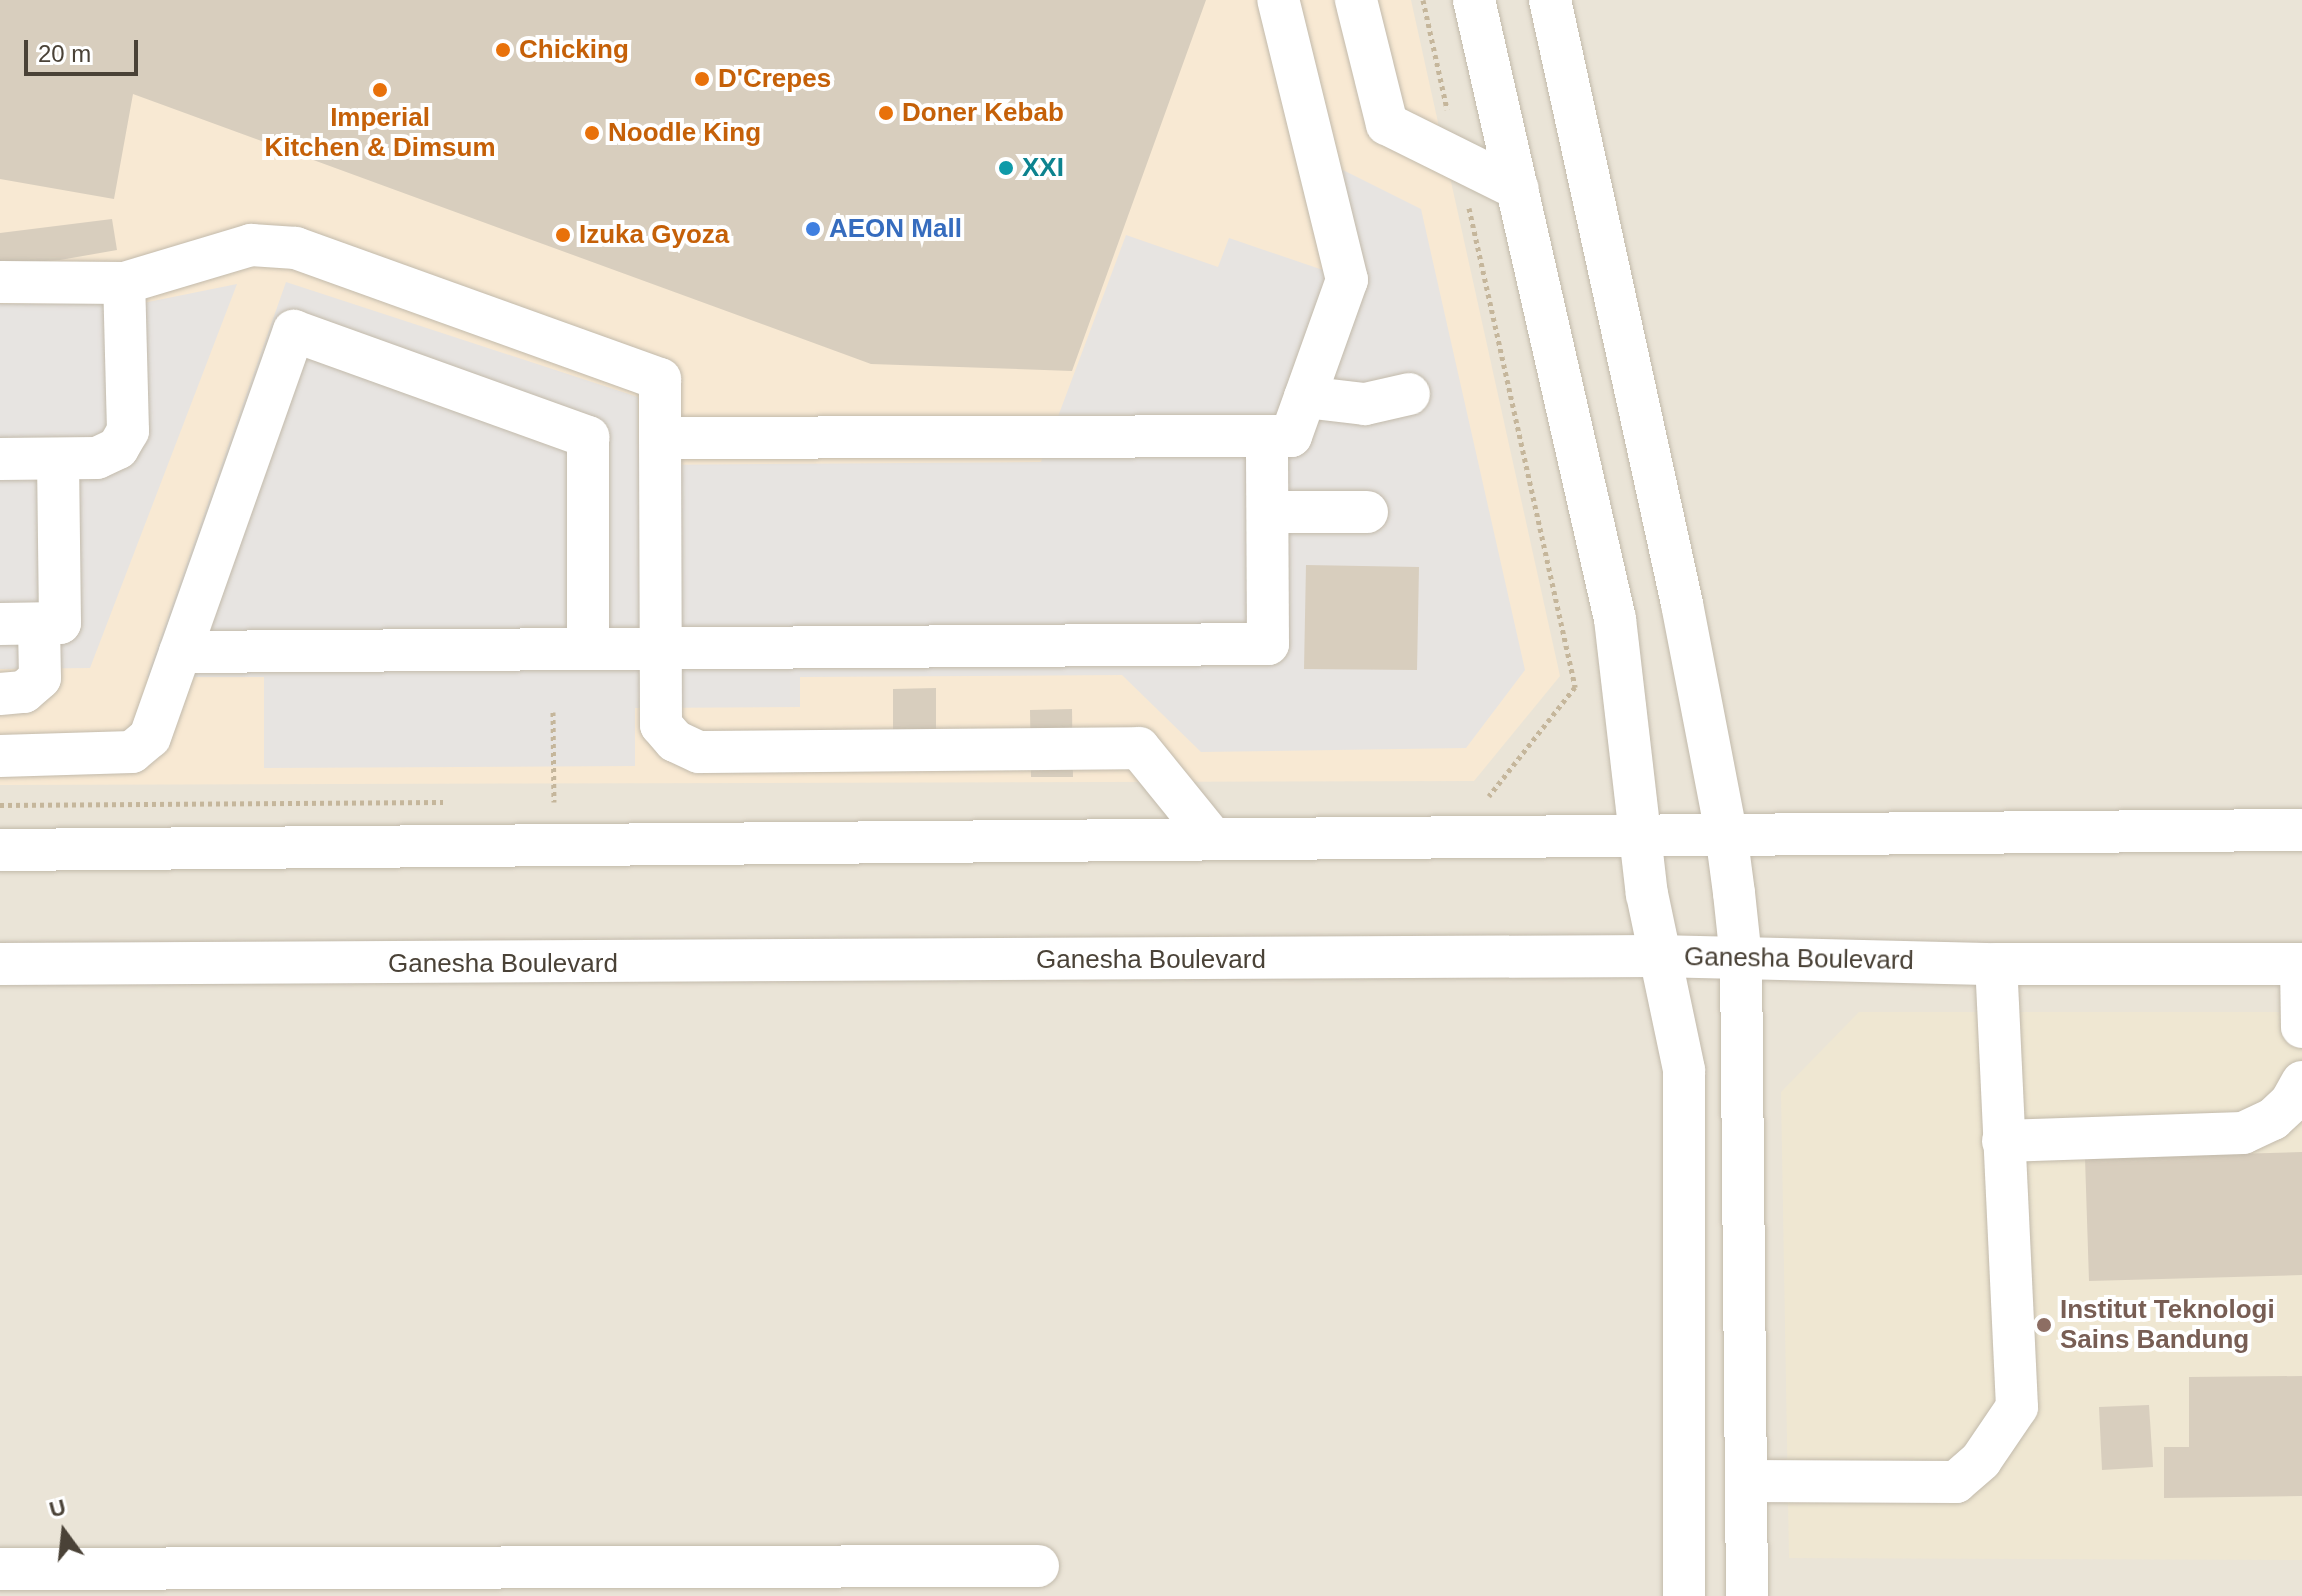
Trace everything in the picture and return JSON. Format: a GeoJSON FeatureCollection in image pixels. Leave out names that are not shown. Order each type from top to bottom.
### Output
{"type":"FeatureCollection","features":[{"type":"Feature","properties":{"kind":"street"},"geometry":{"type":"LineString","coordinates":[[660,438],[1291,436],[1347,280],[1278,0]]}},
{"type":"Feature","properties":{"kind":"street"},"geometry":{"type":"LineString","coordinates":[[1356,0],[1387,124],[1518,189]]}},
{"type":"Feature","properties":{"kind":"street"},"geometry":{"type":"LineString","coordinates":[[1474,0],[1615,619],[1640,834],[1658,956],[1684,1070],[1684,1596]]}},
{"type":"Feature","properties":{"kind":"street"},"geometry":{"type":"LineString","coordinates":[[1550,0],[1682,604],[1726,833],[1741,958],[1747,1596]]}},
{"type":"Feature","properties":{"kind":"street"},"geometry":{"type":"LineString","coordinates":[[0,282],[124,283],[251,245],[296,248],[660,379],[661,725],[675,741],[699,752],[1139,748],[1212,838]]}},
{"type":"Feature","properties":{"kind":"street"},"geometry":{"type":"LineString","coordinates":[[0,459],[97,458],[118,448],[128,431],[124,283]]}},
{"type":"Feature","properties":{"kind":"street"},"geometry":{"type":"LineString","coordinates":[[0,756],[132,752],[150,737],[294,331],[588,437],[588,649]]}},
{"type":"Feature","properties":{"kind":"street"},"geometry":{"type":"LineString","coordinates":[[1305,397],[1365,404],[1409,394]]}},
{"type":"Feature","properties":{"kind":"street"},"geometry":{"type":"LineString","coordinates":[[180,652],[1268,644],[1267,437]]}},
{"type":"Feature","properties":{"kind":"street"},"geometry":{"type":"LineString","coordinates":[[0,694],[24,692],[40,678],[19,624],[60,623],[58,459]]}},
{"type":"Feature","properties":{"kind":"street"},"geometry":{"type":"LineString","coordinates":[[1268,512],[1367,512]]}},
{"type":"Feature","properties":{"kind":"street"},"geometry":{"type":"LineString","coordinates":[[1615,619],[1682,604]]}},
{"type":"Feature","properties":{"kind":"street"},"geometry":{"type":"LineString","coordinates":[[0,850],[2302,830]]}},
{"type":"Feature","properties":{"kind":"street","name":"Ganesha Boulevard"},"geometry":{"type":"LineString","coordinates":[[0,964],[1658,956],[1996,964],[2301,964]]}},
{"type":"Feature","properties":{"kind":"street"},"geometry":{"type":"LineString","coordinates":[[1746,1481],[1956,1482],[1981,1460],[2017,1407],[1996,964]]}},
{"type":"Feature","properties":{"kind":"street"},"geometry":{"type":"LineString","coordinates":[[2301,964],[2302,1027]]}},
{"type":"Feature","properties":{"kind":"street"},"geometry":{"type":"LineString","coordinates":[[2003,1141],[2243,1133],[2273,1119],[2291,1102],[2302,1082]]}},
{"type":"Feature","properties":{"kind":"street"},"geometry":{"type":"LineString","coordinates":[[0,1569],[161,1582],[1038,1566]]}},
{"type":"Feature","properties":{"kind":"path"},"geometry":{"type":"LineString","coordinates":[[553,712],[554,802]]}},
{"type":"Feature","properties":{"kind":"shaded area"},"geometry":{"type":"Polygon","coordinates":[[[0,0],[2302,0],[2302,1596],[0,1596],[0,0]]]}},
{"type":"Feature","properties":{"kind":"shaded area"},"geometry":{"type":"Polygon","coordinates":[[[0,0],[1411,0],[1560,676],[1474,781],[0,785],[0,0]]]}},
{"type":"Feature","properties":{"kind":"shaded area"},"geometry":{"type":"Polygon","coordinates":[[[1341,169],[1421,209],[1525,670],[1466,748],[1201,752],[1122,675],[800,677],[800,707],[635,708],[635,766],[264,768],[264,677],[147,677],[286,282],[638,397],[639,465],[1041,462],[1126,235],[1218,267],[1229,238],[1367,285],[1341,169]]]}},
{"type":"Feature","properties":{"kind":"shaded area"},"geometry":{"type":"Polygon","coordinates":[[[237,284],[90,668],[0,669],[0,304],[143,303],[237,284]]]}},
{"type":"Feature","properties":{"kind":"shaded area","name":"Institut Teknologi Sains Bandung"},"geometry":{"type":"Polygon","coordinates":[[[1859,1012],[2302,1012],[2302,1560],[1789,1558],[1781,1092],[1859,1012]]]}},
{"type":"Feature","properties":{"kind":"building","name":"AEON Mall"},"geometry":{"type":"Polygon","coordinates":[[[0,0],[1206,0],[1072,371],[871,364],[133,94],[114,199],[0,179],[0,0]]]}},
{"type":"Feature","properties":{"kind":"building"},"geometry":{"type":"Polygon","coordinates":[[[112,219],[117,250],[60,260],[0,264],[0,233],[112,219]]]}},
{"type":"Feature","properties":{"kind":"building"},"geometry":{"type":"Polygon","coordinates":[[[1306,565],[1419,567],[1417,670],[1304,669],[1306,565]]]}},
{"type":"Feature","properties":{"kind":"building"},"geometry":{"type":"Polygon","coordinates":[[[936,688],[936,745],[893,745],[893,689],[936,688]]]}},
{"type":"Feature","properties":{"kind":"building"},"geometry":{"type":"Polygon","coordinates":[[[1072,709],[1073,777],[1031,777],[1030,710],[1072,709]]]}},
{"type":"Feature","properties":{"kind":"building"},"geometry":{"type":"Polygon","coordinates":[[[2302,1152],[2302,1275],[2089,1281],[2085,1158],[2302,1152]]]}},
{"type":"Feature","properties":{"kind":"building"},"geometry":{"type":"Polygon","coordinates":[[[2302,1376],[2302,1496],[2164,1498],[2164,1447],[2189,1447],[2189,1377],[2302,1376]]]}},
{"type":"Feature","properties":{"kind":"building"},"geometry":{"type":"Polygon","coordinates":[[[2149,1405],[2153,1467],[2102,1470],[2099,1407],[2149,1405]]]}},
{"type":"Feature","properties":{"kind":"place","name":"Chicking"},"geometry":{"type":"Point","coordinates":[503,50]}},
{"type":"Feature","properties":{"kind":"place","name":"D'Crepes"},"geometry":{"type":"Point","coordinates":[702,79]}},
{"type":"Feature","properties":{"kind":"place","name":"Imperial Kitchen & Dimsum"},"geometry":{"type":"Point","coordinates":[380,90]}},
{"type":"Feature","properties":{"kind":"place","name":"Doner Kebab"},"geometry":{"type":"Point","coordinates":[886,113]}},
{"type":"Feature","properties":{"kind":"place","name":"Noodle King"},"geometry":{"type":"Point","coordinates":[592,133]}},
{"type":"Feature","properties":{"kind":"place","name":"XXI"},"geometry":{"type":"Point","coordinates":[1006,168]}},
{"type":"Feature","properties":{"kind":"place","name":"AEON Mall"},"geometry":{"type":"Point","coordinates":[813,229]}},
{"type":"Feature","properties":{"kind":"place","name":"Izuka Gyoza"},"geometry":{"type":"Point","coordinates":[563,235]}},
{"type":"Feature","properties":{"kind":"place","name":"Institut Teknologi Sains Bandung"},"geometry":{"type":"Point","coordinates":[2044,1325]}}]}
